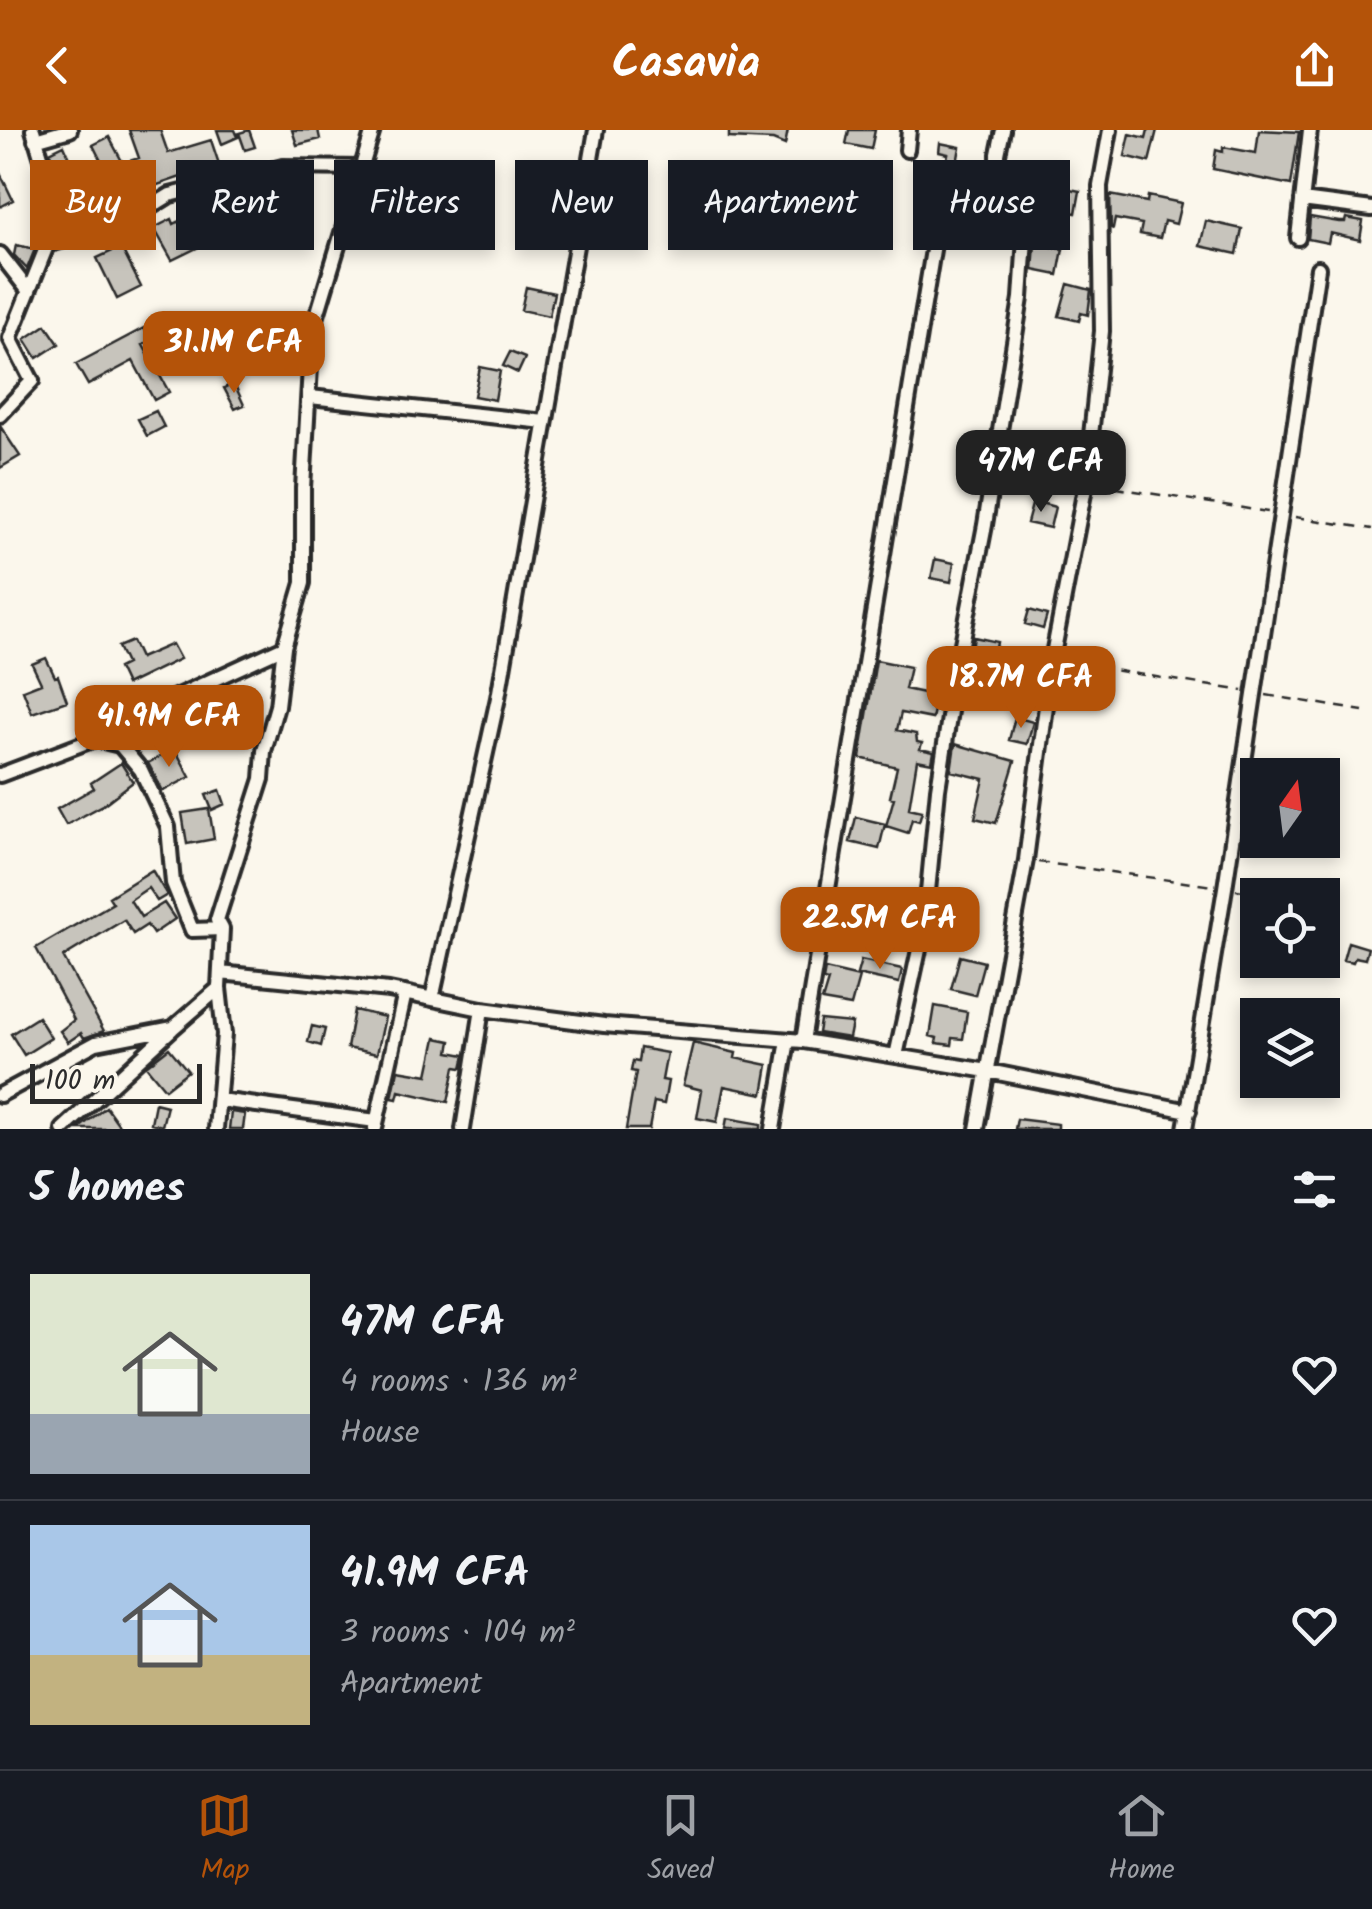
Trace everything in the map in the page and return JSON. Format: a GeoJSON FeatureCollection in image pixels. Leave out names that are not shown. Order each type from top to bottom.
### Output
{"type":"FeatureCollection","features":[{"type":"Feature","properties":{"kind":"street"},"geometry":{"type":"LineString","coordinates":[[42,160],[34,135],[70,130]]}},
{"type":"Feature","properties":{"kind":"street"},"geometry":{"type":"LineString","coordinates":[[364,160],[373,130]]}},
{"type":"Feature","properties":{"kind":"street"},"geometry":{"type":"LineString","coordinates":[[432,999],[498,698],[596,130]]}},
{"type":"Feature","properties":{"kind":"street"},"geometry":{"type":"LineString","coordinates":[[906,150],[909,130]]}},
{"type":"Feature","properties":{"kind":"street"},"geometry":{"type":"LineString","coordinates":[[896,1056],[925,922],[938,789],[954,684],[1022,298],[1024,238],[998,201],[998,154],[1003,130]]}},
{"type":"Feature","properties":{"kind":"street"},"geometry":{"type":"LineString","coordinates":[[977,1129],[1026,860],[1052,660],[1086,483],[1102,331],[1100,186],[1110,130]]}},
{"type":"Feature","properties":{"kind":"street"},"geometry":{"type":"LineString","coordinates":[[1298,238],[1310,130]]}},
{"type":"Feature","properties":{"kind":"street"},"geometry":{"type":"LineString","coordinates":[[156,203],[170,194],[283,167],[334,168]]}},
{"type":"Feature","properties":{"kind":"street"},"geometry":{"type":"LineString","coordinates":[[1302,200],[1372,209]]}},
{"type":"Feature","properties":{"kind":"street"},"geometry":{"type":"LineString","coordinates":[[0,415],[32,381],[5,340],[46,250]]}},
{"type":"Feature","properties":{"kind":"street"},"geometry":{"type":"LineString","coordinates":[[216,1129],[224,1034],[219,988],[222,929],[217,920],[262,779],[264,752],[278,706],[284,647],[303,583],[303,488],[312,332],[337,250]]}},
{"type":"Feature","properties":{"kind":"street"},"geometry":{"type":"LineString","coordinates":[[803,1042],[933,250]]}},
{"type":"Feature","properties":{"kind":"street"},"geometry":{"type":"LineString","coordinates":[[0,254],[28,290]]}},
{"type":"Feature","properties":{"kind":"street"},"geometry":{"type":"LineString","coordinates":[[1185,1129],[1318,268]]}},
{"type":"Feature","properties":{"kind":"street"},"geometry":{"type":"LineString","coordinates":[[310,398],[546,422]]}},
{"type":"Feature","properties":{"kind":"street"},"geometry":{"type":"LineString","coordinates":[[0,775],[95,739],[121,722],[284,647]]}},
{"type":"Feature","properties":{"kind":"street"},"geometry":{"type":"LineString","coordinates":[[95,739],[120,744],[142,770],[168,826],[173,883],[192,930],[222,929]]}},
{"type":"Feature","properties":{"kind":"street"},"geometry":{"type":"LineString","coordinates":[[220,973],[405,994],[604,1025],[803,1042],[988,1071],[1189,1110]]}},
{"type":"Feature","properties":{"kind":"street"},"geometry":{"type":"LineString","coordinates":[[63,1129],[219,988]]}},
{"type":"Feature","properties":{"kind":"street"},"geometry":{"type":"LineString","coordinates":[[218,1100],[375,1125],[405,994]]}},
{"type":"Feature","properties":{"kind":"street"},"geometry":{"type":"LineString","coordinates":[[464,1129],[482,1008]]}},
{"type":"Feature","properties":{"kind":"street"},"geometry":{"type":"LineString","coordinates":[[0,1095],[96,1042],[173,1028]]}},
{"type":"Feature","properties":{"kind":"street"},"geometry":{"type":"LineString","coordinates":[[773,1129],[788,1040]]}},
{"type":"Feature","properties":{"kind":"path"},"geometry":{"type":"LineString","coordinates":[[1086,483],[1372,529]]}},
{"type":"Feature","properties":{"kind":"path"},"geometry":{"type":"LineString","coordinates":[[1052,660],[1363,711]]}},
{"type":"Feature","properties":{"kind":"path"},"geometry":{"type":"LineString","coordinates":[[1026,860],[1240,890]]}},
{"type":"Feature","properties":{"kind":"building"},"geometry":{"type":"Polygon","coordinates":[[[129,130],[160,130],[168,153],[211,140],[218,160],[176,160],[176,179],[156,186],[156,160],[133,160],[139,158],[129,130]]]}},
{"type":"Feature","properties":{"kind":"building"},"geometry":{"type":"Polygon","coordinates":[[[217,130],[235,130],[238,137],[222,144],[217,130]]]}},
{"type":"Feature","properties":{"kind":"building"},"geometry":{"type":"Polygon","coordinates":[[[249,130],[255,147],[245,150],[239,133],[249,130]]]}},
{"type":"Feature","properties":{"kind":"building"},"geometry":{"type":"Polygon","coordinates":[[[292,130],[318,130],[320,139],[297,145],[292,130]]]}},
{"type":"Feature","properties":{"kind":"building"},"geometry":{"type":"Polygon","coordinates":[[[729,130],[788,130],[785,145],[773,140],[729,138],[729,130]]]}},
{"type":"Feature","properties":{"kind":"building"},"geometry":{"type":"Polygon","coordinates":[[[849,130],[875,130],[871,149],[846,144],[849,130]]]}},
{"type":"Feature","properties":{"kind":"building"},"geometry":{"type":"Polygon","coordinates":[[[1148,130],[1157,130],[1149,162],[1125,156],[1130,134],[1146,138],[1148,130]]]}},
{"type":"Feature","properties":{"kind":"building"},"geometry":{"type":"Polygon","coordinates":[[[1259,130],[1299,132],[1291,185],[1213,169],[1216,150],[1223,152],[1223,147],[1256,153],[1259,130]]]}},
{"type":"Feature","properties":{"kind":"building"},"geometry":{"type":"Polygon","coordinates":[[[109,137],[121,160],[100,160],[93,145],[109,137]]]}},
{"type":"Feature","properties":{"kind":"building"},"geometry":{"type":"Polygon","coordinates":[[[940,143],[960,147],[958,160],[946,160],[948,154],[939,152],[940,143]]]}},
{"type":"Feature","properties":{"kind":"building"},"geometry":{"type":"Polygon","coordinates":[[[64,145],[71,160],[53,160],[50,152],[64,145]]]}},
{"type":"Feature","properties":{"kind":"building"},"geometry":{"type":"Polygon","coordinates":[[[0,173],[13,200],[0,207],[0,173]]]}},
{"type":"Feature","properties":{"kind":"building"},"geometry":{"type":"Polygon","coordinates":[[[1070,189],[1080,191],[1076,213],[1070,212],[1070,189]]]}},
{"type":"Feature","properties":{"kind":"building"},"geometry":{"type":"Polygon","coordinates":[[[1110,195],[1147,202],[1148,196],[1181,203],[1176,224],[1164,221],[1160,238],[1140,234],[1142,224],[1115,219],[1113,229],[1110,195]]]}},
{"type":"Feature","properties":{"kind":"building"},"geometry":{"type":"Polygon","coordinates":[[[1310,217],[1363,221],[1360,240],[1330,233],[1328,243],[1308,239],[1310,217]]]}},
{"type":"Feature","properties":{"kind":"building"},"geometry":{"type":"Polygon","coordinates":[[[172,219],[176,250],[193,250],[172,260],[156,227],[172,219]]]}},
{"type":"Feature","properties":{"kind":"building"},"geometry":{"type":"Polygon","coordinates":[[[1206,221],[1242,229],[1237,254],[1200,246],[1206,221]]]}},
{"type":"Feature","properties":{"kind":"building"},"geometry":{"type":"Polygon","coordinates":[[[16,245],[35,250],[27,269],[14,255],[16,245]]]}},
{"type":"Feature","properties":{"kind":"building"},"geometry":{"type":"Polygon","coordinates":[[[122,250],[141,287],[117,299],[97,258],[122,250]]]}},
{"type":"Feature","properties":{"kind":"building"},"geometry":{"type":"Polygon","coordinates":[[[1035,250],[1063,250],[1058,275],[1033,270],[1035,250]]]}},
{"type":"Feature","properties":{"kind":"building"},"geometry":{"type":"Polygon","coordinates":[[[1068,284],[1091,290],[1088,315],[1081,313],[1079,321],[1059,316],[1068,284]]]}},
{"type":"Feature","properties":{"kind":"building"},"geometry":{"type":"Polygon","coordinates":[[[526,287],[554,293],[549,316],[521,310],[526,287]]]}},
{"type":"Feature","properties":{"kind":"building"},"geometry":{"type":"Polygon","coordinates":[[[46,325],[59,344],[37,358],[25,339],[46,325]]]}},
{"type":"Feature","properties":{"kind":"building"},"geometry":{"type":"Polygon","coordinates":[[[144,328],[151,341],[143,345],[169,392],[154,400],[133,361],[88,385],[76,364],[144,328]]]}},
{"type":"Feature","properties":{"kind":"building"},"geometry":{"type":"Polygon","coordinates":[[[510,352],[525,358],[518,373],[503,366],[510,352]]]}},
{"type":"Feature","properties":{"kind":"building"},"geometry":{"type":"Polygon","coordinates":[[[480,367],[500,371],[495,400],[474,396],[480,367]]]}},
{"type":"Feature","properties":{"kind":"building"},"geometry":{"type":"Polygon","coordinates":[[[234,383],[244,405],[235,409],[224,388],[234,383]]]}},
{"type":"Feature","properties":{"kind":"building"},"geometry":{"type":"Polygon","coordinates":[[[156,411],[164,427],[147,436],[138,419],[156,411]]]}},
{"type":"Feature","properties":{"kind":"building"},"geometry":{"type":"Polygon","coordinates":[[[0,426],[20,456],[0,468],[0,426]]]}},
{"type":"Feature","properties":{"kind":"building"},"geometry":{"type":"Polygon","coordinates":[[[1033,501],[1055,507],[1050,528],[1027,523],[1033,501]]]}},
{"type":"Feature","properties":{"kind":"building"},"geometry":{"type":"Polygon","coordinates":[[[935,559],[954,563],[951,582],[931,578],[935,559]]]}},
{"type":"Feature","properties":{"kind":"building"},"geometry":{"type":"Polygon","coordinates":[[[1029,610],[1047,615],[1043,629],[1025,624],[1029,610]]]}},
{"type":"Feature","properties":{"kind":"building"},"geometry":{"type":"Polygon","coordinates":[[[974,637],[997,642],[995,654],[1035,665],[1030,684],[968,671],[974,637]]]}},
{"type":"Feature","properties":{"kind":"building"},"geometry":{"type":"Polygon","coordinates":[[[132,641],[140,658],[172,644],[180,659],[126,685],[118,668],[126,664],[118,647],[132,641]]]}},
{"type":"Feature","properties":{"kind":"building"},"geometry":{"type":"Polygon","coordinates":[[[46,658],[67,701],[32,713],[23,690],[41,683],[32,664],[46,658]]]}},
{"type":"Feature","properties":{"kind":"building"},"geometry":{"type":"Polygon","coordinates":[[[876,660],[910,667],[905,689],[937,696],[932,719],[901,713],[897,730],[916,734],[917,742],[922,743],[920,749],[934,752],[932,763],[917,760],[909,808],[922,811],[919,821],[912,819],[908,833],[886,826],[897,767],[860,758],[876,660]]]}},
{"type":"Feature","properties":{"kind":"building"},"geometry":{"type":"Polygon","coordinates":[[[1015,717],[1033,722],[1027,744],[1009,740],[1015,717]]]}},
{"type":"Feature","properties":{"kind":"building"},"geometry":{"type":"Polygon","coordinates":[[[955,744],[1015,761],[996,823],[975,818],[984,779],[951,771],[955,744]]]}},
{"type":"Feature","properties":{"kind":"building"},"geometry":{"type":"Polygon","coordinates":[[[175,749],[190,777],[163,791],[148,763],[175,749]]]}},
{"type":"Feature","properties":{"kind":"building"},"geometry":{"type":"Polygon","coordinates":[[[121,763],[133,782],[103,805],[66,825],[57,809],[94,788],[91,783],[121,763]]]}},
{"type":"Feature","properties":{"kind":"building"},"geometry":{"type":"Polygon","coordinates":[[[220,790],[225,804],[212,810],[206,795],[220,790]]]}},
{"type":"Feature","properties":{"kind":"building"},"geometry":{"type":"Polygon","coordinates":[[[209,809],[214,839],[187,844],[182,813],[209,809]]]}},
{"type":"Feature","properties":{"kind":"building"},"geometry":{"type":"Polygon","coordinates":[[[856,817],[885,824],[879,849],[850,842],[856,817]]]}},
{"type":"Feature","properties":{"kind":"building"},"geometry":{"type":"Polygon","coordinates":[[[152,870],[167,895],[157,901],[148,888],[130,900],[141,917],[164,903],[175,919],[153,934],[147,925],[133,934],[124,920],[63,957],[104,1031],[84,1038],[81,1033],[68,1042],[60,1031],[74,1020],[36,948],[113,903],[109,897],[152,870]]]}},
{"type":"Feature","properties":{"kind":"building"},"geometry":{"type":"Polygon","coordinates":[[[835,931],[866,937],[864,949],[833,943],[835,931]]]}},
{"type":"Feature","properties":{"kind":"building"},"geometry":{"type":"Polygon","coordinates":[[[1348,942],[1368,948],[1365,959],[1343,960],[1348,942]]]}},
{"type":"Feature","properties":{"kind":"building"},"geometry":{"type":"Polygon","coordinates":[[[960,956],[984,962],[975,995],[951,989],[960,956]]]}},
{"type":"Feature","properties":{"kind":"building"},"geometry":{"type":"Polygon","coordinates":[[[861,960],[902,969],[899,983],[857,974],[861,960]]]}},
{"type":"Feature","properties":{"kind":"building"},"geometry":{"type":"Polygon","coordinates":[[[825,969],[859,977],[851,1006],[822,1001],[828,981],[823,980],[825,969]]]}},
{"type":"Feature","properties":{"kind":"building"},"geometry":{"type":"Polygon","coordinates":[[[935,1006],[967,1012],[963,1039],[953,1038],[952,1045],[936,1043],[937,1038],[930,1036],[935,1006]]]}},
{"type":"Feature","properties":{"kind":"building"},"geometry":{"type":"Polygon","coordinates":[[[354,1010],[385,1017],[377,1054],[347,1048],[354,1010]]]}},
{"type":"Feature","properties":{"kind":"building"},"geometry":{"type":"Polygon","coordinates":[[[38,1017],[51,1038],[24,1055],[11,1034],[38,1017]]]}},
{"type":"Feature","properties":{"kind":"building"},"geometry":{"type":"Polygon","coordinates":[[[820,1020],[852,1023],[849,1038],[818,1033],[820,1020]]]}},
{"type":"Feature","properties":{"kind":"building"},"geometry":{"type":"Polygon","coordinates":[[[312,1026],[325,1029],[321,1046],[308,1042],[312,1026]]]}},
{"type":"Feature","properties":{"kind":"building"},"geometry":{"type":"Polygon","coordinates":[[[436,1038],[451,1041],[449,1052],[465,1055],[462,1068],[455,1067],[448,1102],[399,1091],[397,1099],[392,1098],[398,1070],[428,1075],[436,1038]]]}},
{"type":"Feature","properties":{"kind":"building"},"geometry":{"type":"Polygon","coordinates":[[[693,1043],[768,1065],[763,1094],[724,1086],[717,1122],[697,1118],[702,1090],[683,1085],[693,1043]]]}},
{"type":"Feature","properties":{"kind":"building"},"geometry":{"type":"Polygon","coordinates":[[[169,1048],[188,1071],[165,1089],[146,1066],[169,1048]]]}},
{"type":"Feature","properties":{"kind":"building"},"geometry":{"type":"Polygon","coordinates":[[[640,1048],[667,1053],[662,1080],[668,1081],[664,1104],[654,1102],[649,1129],[626,1129],[636,1072],[631,1071],[633,1061],[638,1062],[640,1048]]]}},
{"type":"Feature","properties":{"kind":"building"},"geometry":{"type":"Polygon","coordinates":[[[155,1103],[167,1106],[162,1126],[151,1123],[155,1103]]]}},
{"type":"Feature","properties":{"kind":"building"},"geometry":{"type":"Polygon","coordinates":[[[106,1107],[119,1125],[114,1129],[78,1129],[106,1107]]]}},
{"type":"Feature","properties":{"kind":"building"},"geometry":{"type":"Polygon","coordinates":[[[231,1112],[245,1114],[243,1129],[229,1129],[231,1112]]]}},
{"type":"Feature","properties":{"kind":"building"},"geometry":{"type":"Polygon","coordinates":[[[727,1118],[761,1124],[761,1129],[725,1129],[727,1118]]]}},
{"type":"Feature","properties":{"kind":"building"},"geometry":{"type":"Polygon","coordinates":[[[1017,1119],[1058,1124],[1058,1129],[1015,1129],[1017,1119]]]}}]}
